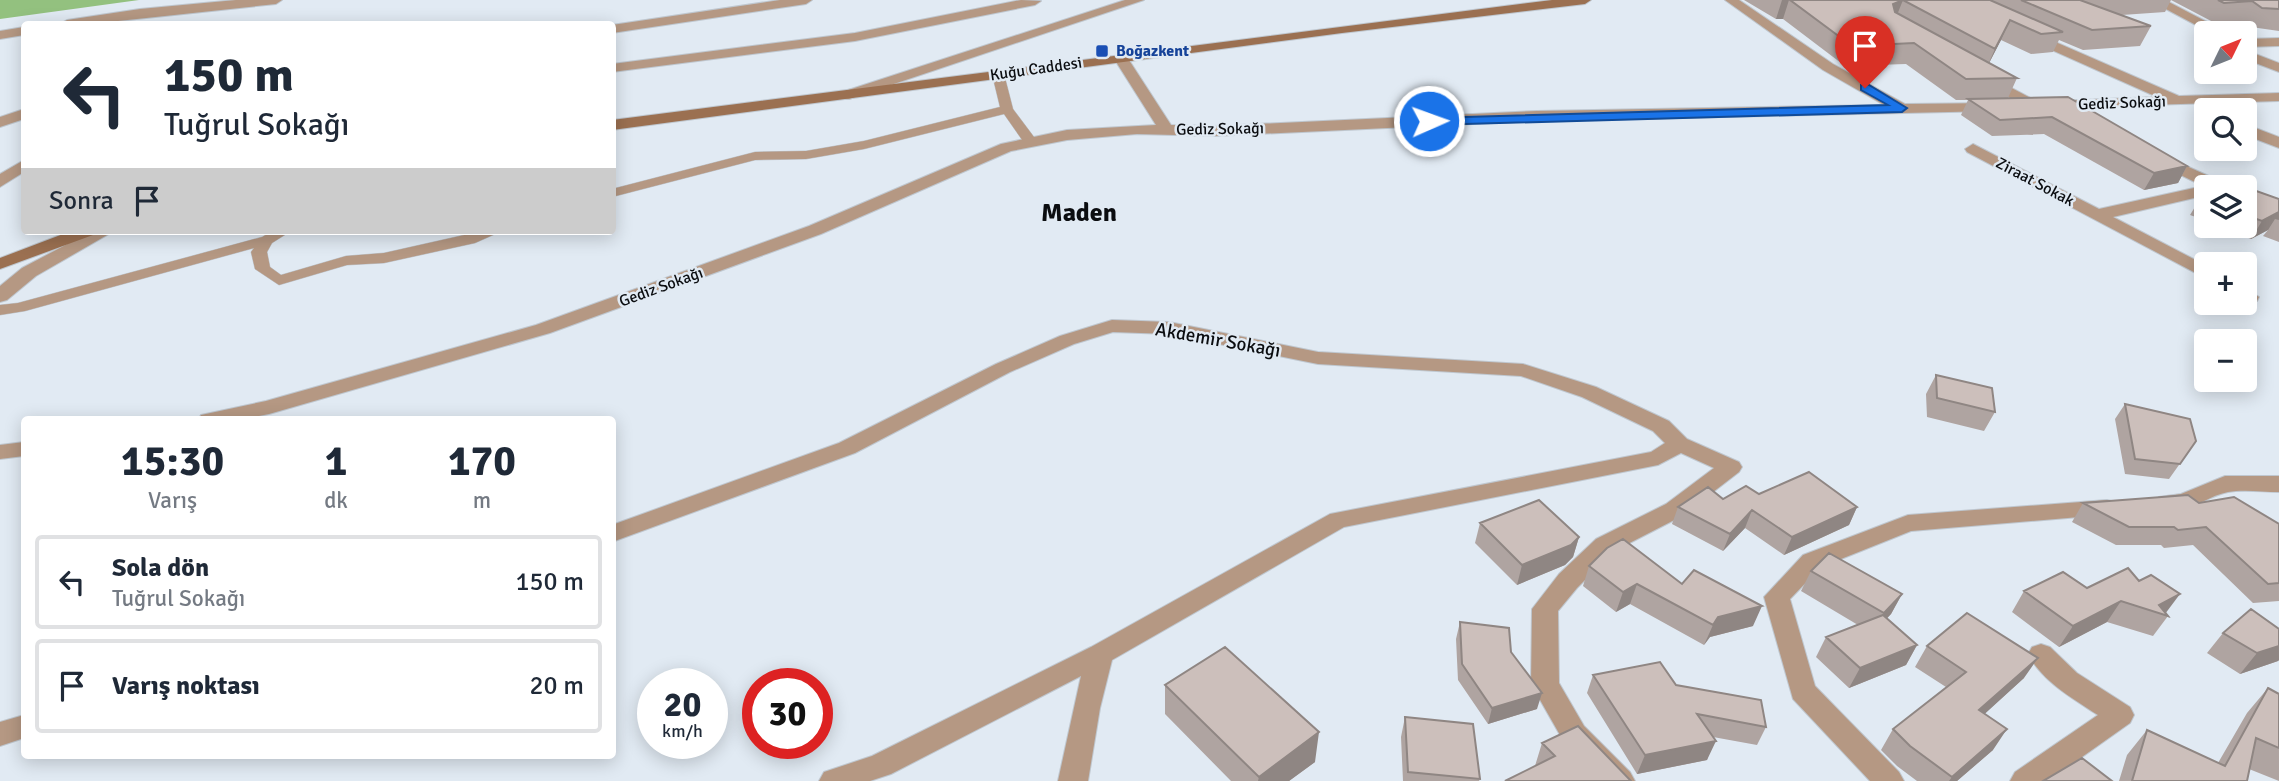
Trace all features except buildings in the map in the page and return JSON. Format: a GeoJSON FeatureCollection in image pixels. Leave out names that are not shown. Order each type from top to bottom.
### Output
{"type":"FeatureCollection","features":[{"type":"Feature","properties":{"kind":"street"},"geometry":{"type":"LineString","coordinates":[[87,21],[276,0]]}},
{"type":"Feature","properties":{"kind":"street"},"geometry":{"type":"LineString","coordinates":[[616,28],[806,0]]}},
{"type":"Feature","properties":{"kind":"street"},"geometry":{"type":"LineString","coordinates":[[841,97],[1138,0]]}},
{"type":"Feature","properties":{"kind":"street","name":"Kuğu Caddesi"},"geometry":{"type":"LineString","coordinates":[[616,125],[841,97],[1120,57],[1585,0]]}},
{"type":"Feature","properties":{"kind":"street"},"geometry":{"type":"LineString","coordinates":[[1731,0],[1828,67],[1902,108]]}},
{"type":"Feature","properties":{"kind":"street"},"geometry":{"type":"LineString","coordinates":[[2155,0],[2197,21]]}},
{"type":"Feature","properties":{"kind":"street"},"geometry":{"type":"LineString","coordinates":[[616,67],[855,37],[1035,1]]}},
{"type":"Feature","properties":{"kind":"street"},"geometry":{"type":"LineString","coordinates":[[2015,28],[2194,107]]}},
{"type":"Feature","properties":{"kind":"street"},"geometry":{"type":"LineString","coordinates":[[0,35],[21,32]]}},
{"type":"Feature","properties":{"kind":"street"},"geometry":{"type":"LineString","coordinates":[[2258,43],[2279,42]]}},
{"type":"Feature","properties":{"kind":"street"},"geometry":{"type":"LineString","coordinates":[[1120,57],[1166,130]]}},
{"type":"Feature","properties":{"kind":"street"},"geometry":{"type":"LineString","coordinates":[[2258,59],[2279,68]]}},
{"type":"Feature","properties":{"kind":"street"},"geometry":{"type":"LineString","coordinates":[[1975,72],[2035,106]]}},
{"type":"Feature","properties":{"kind":"street","name":"Gediz Sokağı"},"geometry":{"type":"LineString","coordinates":[[227,416],[269,407],[543,329],[815,230],[1007,148],[1030,141],[1113,131],[1214,131],[1537,116],[2035,106],[2279,97]]}},
{"type":"Feature","properties":{"kind":"street"},"geometry":{"type":"LineString","coordinates":[[2064,105],[2086,118]]}},
{"type":"Feature","properties":{"kind":"street"},"geometry":{"type":"LineString","coordinates":[[0,122],[21,115]]}},
{"type":"Feature","properties":{"kind":"street"},"geometry":{"type":"LineString","coordinates":[[2257,134],[2279,143]]}},
{"type":"Feature","properties":{"kind":"street","name":"Ziraat Sokak"},"geometry":{"type":"LineString","coordinates":[[1973,149],[2194,267]]}},
{"type":"Feature","properties":{"kind":"street"},"geometry":{"type":"LineString","coordinates":[[2142,150],[2194,175]]}},
{"type":"Feature","properties":{"kind":"street"},"geometry":{"type":"LineString","coordinates":[[0,182],[21,167]]}},
{"type":"Feature","properties":{"kind":"street","name":"Ziraat Sokak"},"geometry":{"type":"LineString","coordinates":[[2097,215],[2194,193]]}},
{"type":"Feature","properties":{"kind":"street"},"geometry":{"type":"LineString","coordinates":[[0,264],[76,235]]}},
{"type":"Feature","properties":{"kind":"street"},"geometry":{"type":"LineString","coordinates":[[0,296],[29,272],[97,235]]}},
{"type":"Feature","properties":{"kind":"street","name":"Akdemir Sokağı"},"geometry":{"type":"LineString","coordinates":[[616,533],[848,448],[1003,368],[1067,340],[1112,326],[1168,328],[1318,358],[1523,370],[1589,392],[1661,426],[1679,444],[1731,467],[1674,510],[1605,545],[1568,580],[1545,609],[1545,684],[1574,734],[1619,781]]}},
{"type":"Feature","properties":{"kind":"street"},"geometry":{"type":"LineString","coordinates":[[0,443],[21,446]]}},
{"type":"Feature","properties":{"kind":"street"},"geometry":{"type":"LineString","coordinates":[[834,781],[881,765],[1100,654],[1338,520],[1658,458],[1679,444]]}},
{"type":"Feature","properties":{"kind":"street"},"geometry":{"type":"LineString","coordinates":[[0,452],[21,448]]}},
{"type":"Feature","properties":{"kind":"street"},"geometry":{"type":"LineString","coordinates":[[1889,781],[1803,691],[1777,597],[1812,561],[1908,523],[2184,502],[2225,484],[2279,484]]}},
{"type":"Feature","properties":{"kind":"street"},"geometry":{"type":"LineString","coordinates":[[1073,781],[1086,708],[1100,654]]}},
{"type":"Feature","properties":{"kind":"street"},"geometry":{"type":"LineString","coordinates":[[2025,781],[2120,715],[2067,681],[2041,654]]}},
{"type":"Feature","properties":{"kind":"street"},"geometry":{"type":"LineString","coordinates":[[0,734],[21,728]]}},
{"type":"Feature","properties":{"kind":"lane"},"geometry":{"type":"LineString","coordinates":[[998,74],[1006,109],[1030,141]]}},
{"type":"Feature","properties":{"kind":"lane"},"geometry":{"type":"LineString","coordinates":[[616,192],[755,156],[806,155],[864,145],[1006,109]]}},
{"type":"Feature","properties":{"kind":"lane"},"geometry":{"type":"LineString","coordinates":[[0,310],[19,308],[267,240],[276,235]]}},
{"type":"Feature","properties":{"kind":"lane"},"geometry":{"type":"LineString","coordinates":[[267,240],[259,252],[263,269],[279,280],[346,261],[384,258],[485,235]]}},
{"type":"Feature","properties":{"kind":"green space"},"geometry":{"type":"Polygon","coordinates":[[[0,0],[139,0],[0,19],[0,0]]]}},
{"type":"Feature","properties":{"kind":"place","name":"Boğazkent"},"geometry":{"type":"Point","coordinates":[1102,51]}},
{"type":"Feature","properties":{"kind":"district","name":"Maden"},"geometry":{"type":"Point","coordinates":[1079,213]}},
{"type":"Feature","properties":{"kind":"route"},"geometry":{"type":"LineString","coordinates":[[1429,121],[1902,108],[1865,88]]}}]}
